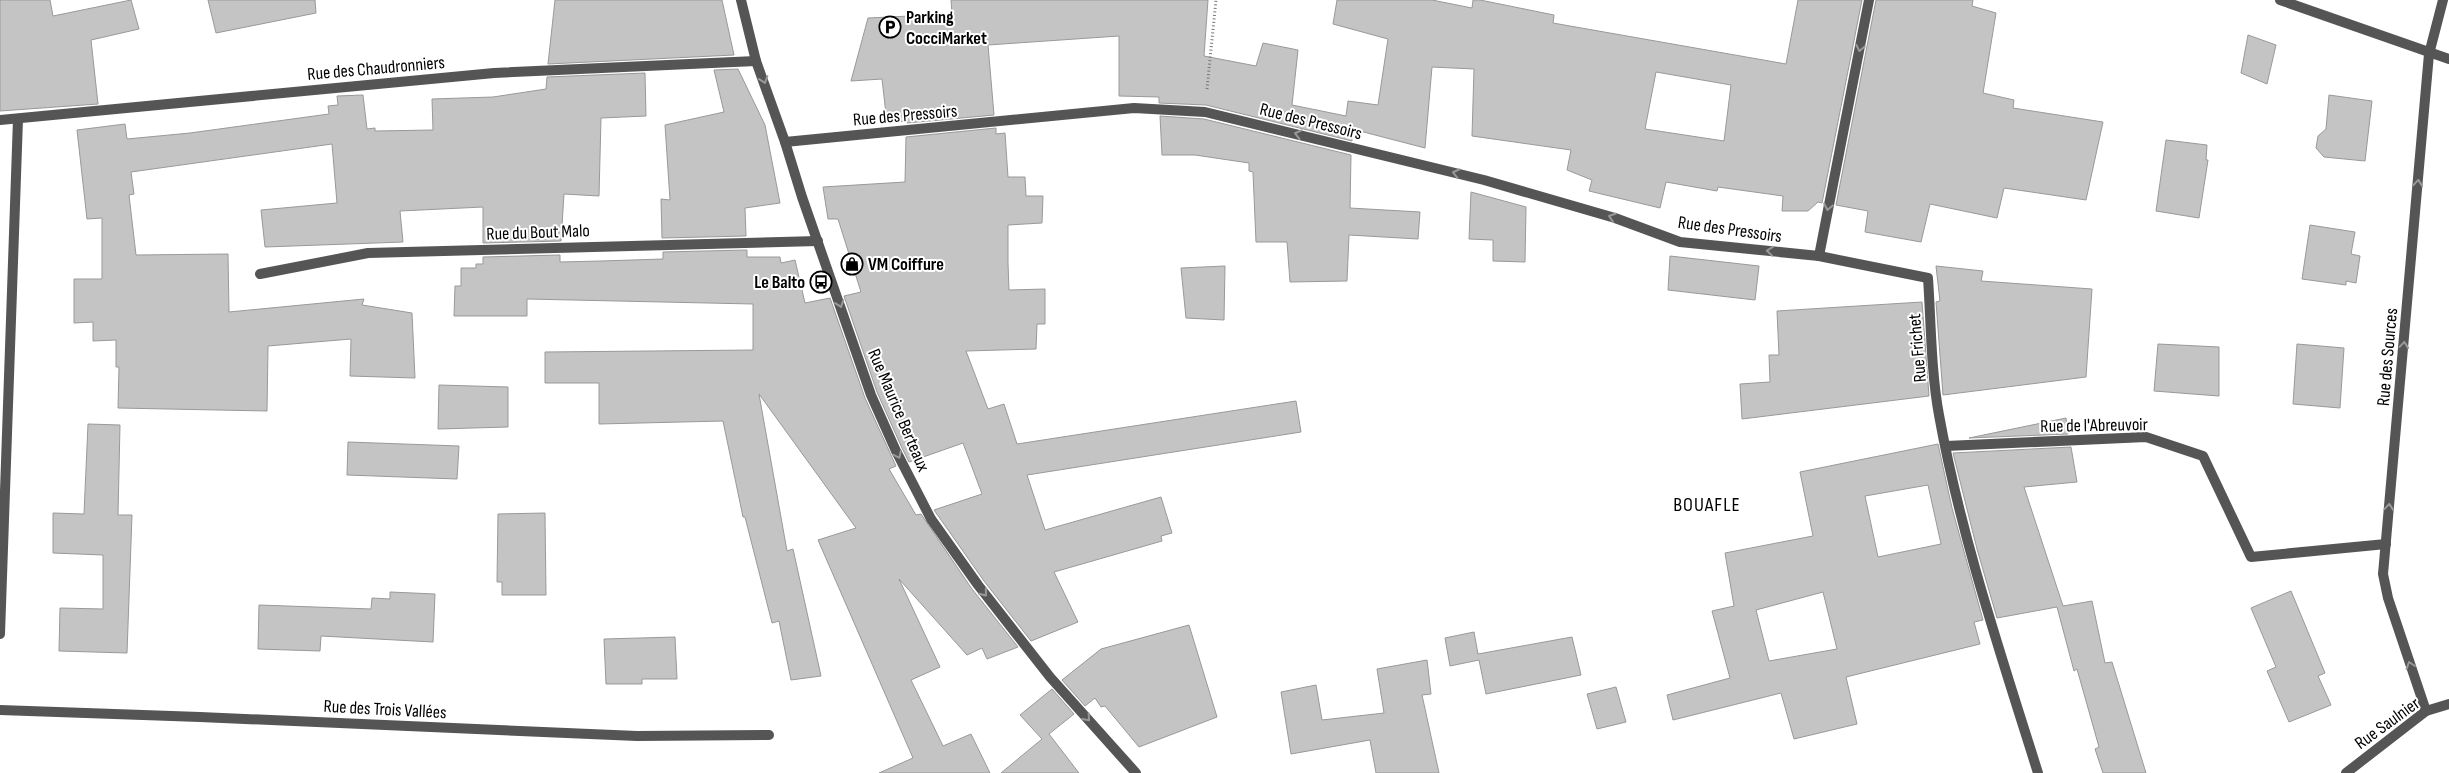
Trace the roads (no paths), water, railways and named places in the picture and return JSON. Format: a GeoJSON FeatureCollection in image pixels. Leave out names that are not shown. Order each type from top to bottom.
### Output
{"type":"FeatureCollection","features":[{"type":"Feature","properties":{"kind":"street","name":"Rue Maurice Berteaux"},"geometry":{"type":"LineString","coordinates":[[741,0],[756,62],[871,395],[896,451],[931,519],[978,586],[1050,677],[1136,773]]}},
{"type":"Feature","properties":{"kind":"street"},"geometry":{"type":"LineString","coordinates":[[1819,256],[1869,0]]}},
{"type":"Feature","properties":{"kind":"street"},"geometry":{"type":"LineString","coordinates":[[2280,0],[2428,54],[2449,59]]}},
{"type":"Feature","properties":{"kind":"street","name":"Rue des Sources"},"geometry":{"type":"LineString","coordinates":[[2426,711],[2388,598],[2383,574],[2428,54],[2443,0]]}},
{"type":"Feature","properties":{"kind":"street","name":"Rue des Chaudronniers"},"geometry":{"type":"LineString","coordinates":[[0,120],[494,73],[756,62]]}},
{"type":"Feature","properties":{"kind":"street","name":"Rue des Pressoirs"},"geometry":{"type":"LineString","coordinates":[[785,142],[1134,108],[1205,112],[1484,180],[1615,218],[1680,242],[1819,256]]}},
{"type":"Feature","properties":{"kind":"street"},"geometry":{"type":"LineString","coordinates":[[0,634],[18,119]]}},
{"type":"Feature","properties":{"kind":"street","name":"Rue du Bout Malo"},"geometry":{"type":"LineString","coordinates":[[260,274],[368,253],[818,241]]}},
{"type":"Feature","properties":{"kind":"street","name":"Rue Frichet"},"geometry":{"type":"LineString","coordinates":[[1819,256],[1928,278],[1939,413],[1946,446],[1978,583],[2038,773]]}},
{"type":"Feature","properties":{"kind":"street","name":"Rue de l'Abreuvoir"},"geometry":{"type":"LineString","coordinates":[[1946,446],[2146,437],[2203,456],[2251,557],[2386,544]]}},
{"type":"Feature","properties":{"kind":"street","name":"Rue Saulnier"},"geometry":{"type":"LineString","coordinates":[[2346,773],[2426,711],[2449,704]]}},
{"type":"Feature","properties":{"kind":"street","name":"Rue des Trois Vallées"},"geometry":{"type":"LineString","coordinates":[[0,710],[210,717],[638,736],[770,735]]}},
{"type":"Feature","properties":{"kind":"place","name":"Parking CocciMarket"},"geometry":{"type":"Point","coordinates":[890,27]}},
{"type":"Feature","properties":{"kind":"place","name":"VM Coiffure"},"geometry":{"type":"Point","coordinates":[852,264]}},
{"type":"Feature","properties":{"kind":"place","name":"Le Balto"},"geometry":{"type":"Point","coordinates":[821,282]}},
{"type":"Feature","properties":{"kind":"district","name":"BOUAFLE"},"geometry":{"type":"Point","coordinates":[1707,504]}}]}
